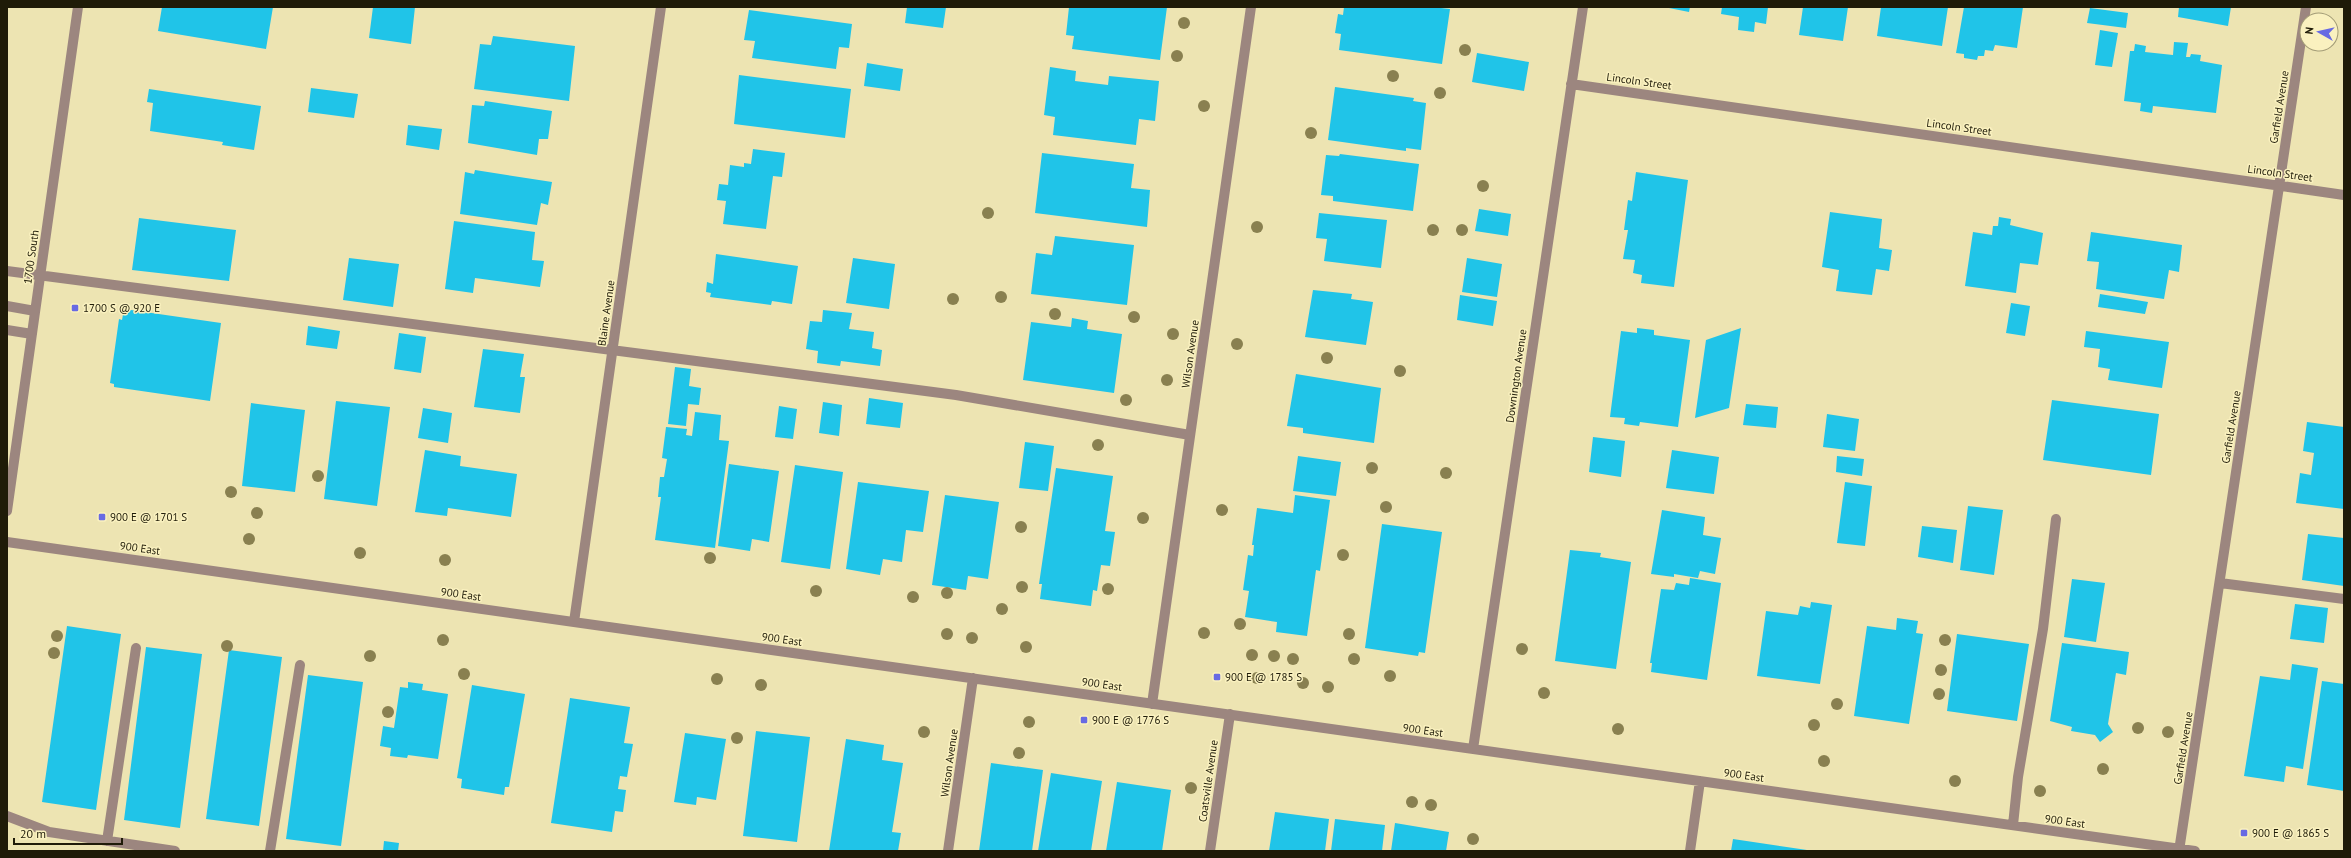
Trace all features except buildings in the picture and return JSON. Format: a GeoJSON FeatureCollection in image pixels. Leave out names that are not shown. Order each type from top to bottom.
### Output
{"type":"FeatureCollection","features":[{"type":"Feature","properties":{"kind":"street","name":"1700 South"},"geometry":{"type":"LineString","coordinates":[[7,511],[78,7]]}},
{"type":"Feature","properties":{"kind":"street","name":"Blaine Avenue"},"geometry":{"type":"LineString","coordinates":[[574,622],[661,7]]}},
{"type":"Feature","properties":{"kind":"street","name":"Wilson Avenue"},"geometry":{"type":"LineString","coordinates":[[1152,704],[1251,7]]}},
{"type":"Feature","properties":{"kind":"street","name":"Downington Avenue"},"geometry":{"type":"LineString","coordinates":[[1473,749],[1583,7]]}},
{"type":"Feature","properties":{"kind":"street","name":"Garfield Avenue"},"geometry":{"type":"LineString","coordinates":[[2180,850],[2306,7]]}},
{"type":"Feature","properties":{"kind":"street","name":"Lincoln Street"},"geometry":{"type":"LineString","coordinates":[[1572,84],[2344,195]]}},
{"type":"Feature","properties":{"kind":"street"},"geometry":{"type":"LineString","coordinates":[[7,271],[956,395],[1190,435]]}},
{"type":"Feature","properties":{"kind":"street"},"geometry":{"type":"LineString","coordinates":[[7,306],[35,311]]}},
{"type":"Feature","properties":{"kind":"street"},"geometry":{"type":"LineString","coordinates":[[7,330],[32,334]]}},
{"type":"Feature","properties":{"kind":"street"},"geometry":{"type":"LineString","coordinates":[[2013,826],[2018,777],[2042,637],[2056,519]]}},
{"type":"Feature","properties":{"kind":"street","name":"900 East"},"geometry":{"type":"LineString","coordinates":[[7,542],[2195,851]]}},
{"type":"Feature","properties":{"kind":"street"},"geometry":{"type":"LineString","coordinates":[[2220,583],[2344,599]]}},
{"type":"Feature","properties":{"kind":"street"},"geometry":{"type":"LineString","coordinates":[[108,841],[136,648]]}},
{"type":"Feature","properties":{"kind":"street"},"geometry":{"type":"LineString","coordinates":[[270,851],[300,666]]}},
{"type":"Feature","properties":{"kind":"street","name":"Wilson Avenue"},"geometry":{"type":"LineString","coordinates":[[948,851],[973,678]]}},
{"type":"Feature","properties":{"kind":"street","name":"Coatsville Avenue"},"geometry":{"type":"LineString","coordinates":[[1210,851],[1230,714]]}},
{"type":"Feature","properties":{"kind":"street"},"geometry":{"type":"LineString","coordinates":[[1690,851],[1700,781]]}},
{"type":"Feature","properties":{"kind":"street"},"geometry":{"type":"LineString","coordinates":[[7,816],[49,832],[175,851]]}},
{"type":"Feature","properties":{"kind":"place","name":"1700 S @ 920 E"},"geometry":{"type":"Point","coordinates":[75,308]}},
{"type":"Feature","properties":{"kind":"place","name":"900 E @ 1701 S"},"geometry":{"type":"Point","coordinates":[102,517]}},
{"type":"Feature","properties":{"kind":"place","name":"900 E @ 1785 S"},"geometry":{"type":"Point","coordinates":[1217,677]}},
{"type":"Feature","properties":{"kind":"place","name":"900 E @ 1776 S"},"geometry":{"type":"Point","coordinates":[1084,720]}},
{"type":"Feature","properties":{"kind":"place","name":"900 E @ 1865 S"},"geometry":{"type":"Point","coordinates":[2244,833]}}]}
